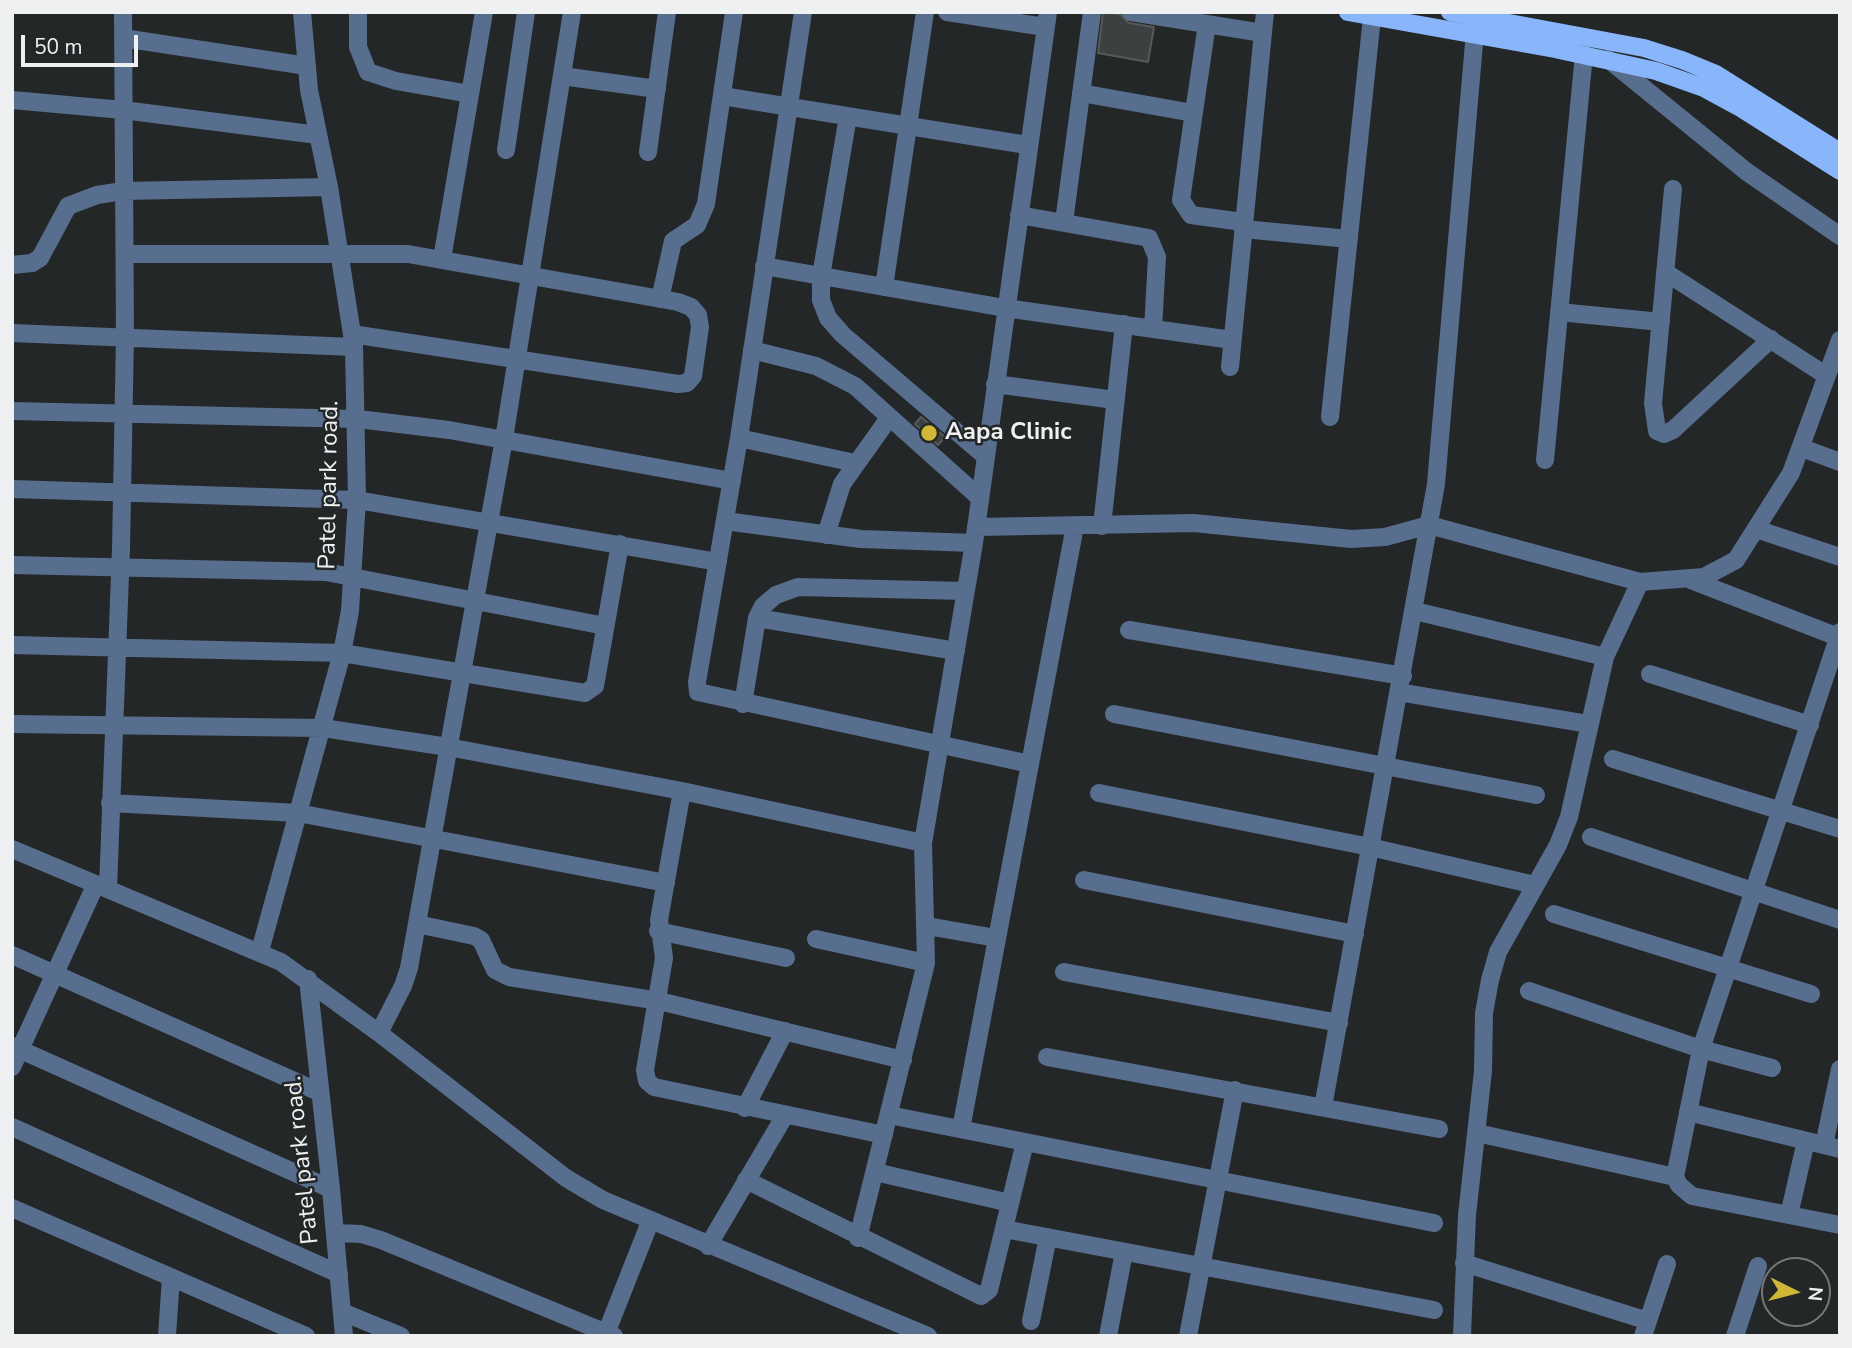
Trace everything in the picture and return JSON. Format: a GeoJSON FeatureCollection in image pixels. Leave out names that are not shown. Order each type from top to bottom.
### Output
{"type":"FeatureCollection","features":[{"type":"Feature","properties":{"kind":"main road"},"geometry":{"type":"LineString","coordinates":[[1348,12],[1584,54],[1656,71],[1704,88],[1840,171]]}},
{"type":"Feature","properties":{"kind":"main road"},"geometry":{"type":"LineString","coordinates":[[1450,12],[1644,48],[1682,60],[1716,74],[1840,152]]}},
{"type":"Feature","properties":{"kind":"street"},"geometry":{"type":"LineString","coordinates":[[12,1067],[17,1048],[102,887],[110,803],[121,568],[125,335],[123,12]]}},
{"type":"Feature","properties":{"kind":"street","name":"Patel park road."},"geometry":{"type":"LineString","coordinates":[[260,951],[342,653],[353,576],[357,500],[358,419],[353,341],[307,66],[302,12]]}},
{"type":"Feature","properties":{"kind":"street"},"geometry":{"type":"LineString","coordinates":[[358,12],[358,47],[368,72],[396,81],[470,94]]}},
{"type":"Feature","properties":{"kind":"street"},"geometry":{"type":"LineString","coordinates":[[442,258],[484,12]]}},
{"type":"Feature","properties":{"kind":"street"},"geometry":{"type":"LineString","coordinates":[[506,150],[526,12]]}},
{"type":"Feature","properties":{"kind":"street"},"geometry":{"type":"LineString","coordinates":[[379,1032],[406,978],[417,924],[504,439],[572,12]]}},
{"type":"Feature","properties":{"kind":"street"},"geometry":{"type":"LineString","coordinates":[[648,152],[667,12]]}},
{"type":"Feature","properties":{"kind":"street"},"geometry":{"type":"LineString","coordinates":[[660,299],[673,241],[697,225],[702,216],[734,12]]}},
{"type":"Feature","properties":{"kind":"street"},"geometry":{"type":"LineString","coordinates":[[803,12],[739,438],[696,688],[701,695],[1030,764]]}},
{"type":"Feature","properties":{"kind":"street"},"geometry":{"type":"LineString","coordinates":[[884,287],[925,12]]}},
{"type":"Feature","properties":{"kind":"street"},"geometry":{"type":"LineString","coordinates":[[858,1238],[926,963],[923,843],[975,535],[1046,19],[947,12]]}},
{"type":"Feature","properties":{"kind":"street"},"geometry":{"type":"LineString","coordinates":[[1064,222],[1092,12]]}},
{"type":"Feature","properties":{"kind":"street"},"geometry":{"type":"LineString","coordinates":[[1131,12],[1263,33]]}},
{"type":"Feature","properties":{"kind":"street"},"geometry":{"type":"LineString","coordinates":[[1230,367],[1265,12]]}},
{"type":"Feature","properties":{"kind":"street"},"geometry":{"type":"LineString","coordinates":[[1330,417],[1372,17]]}},
{"type":"Feature","properties":{"kind":"street"},"geometry":{"type":"LineString","coordinates":[[1323,1107],[1436,484],[1477,17]]}},
{"type":"Feature","properties":{"kind":"street"},"geometry":{"type":"LineString","coordinates":[[1207,24],[1181,184],[1185,210],[1191,215],[1243,225],[1349,239]]}},
{"type":"Feature","properties":{"kind":"street"},"geometry":{"type":"LineString","coordinates":[[123,38],[307,66]]}},
{"type":"Feature","properties":{"kind":"street"},"geometry":{"type":"LineString","coordinates":[[1545,460],[1584,54]]}},
{"type":"Feature","properties":{"kind":"street"},"geometry":{"type":"LineString","coordinates":[[1608,59],[1747,172],[1840,236]]}},
{"type":"Feature","properties":{"kind":"street"},"geometry":{"type":"LineString","coordinates":[[562,76],[657,89]]}},
{"type":"Feature","properties":{"kind":"street"},"geometry":{"type":"LineString","coordinates":[[1081,93],[1193,113]]}},
{"type":"Feature","properties":{"kind":"street"},"geometry":{"type":"LineString","coordinates":[[722,96],[1027,145]]}},
{"type":"Feature","properties":{"kind":"street"},"geometry":{"type":"LineString","coordinates":[[12,100],[123,110],[318,135]]}},
{"type":"Feature","properties":{"kind":"street"},"geometry":{"type":"LineString","coordinates":[[848,116],[821,276],[821,300],[828,318],[843,335],[985,456]]}},
{"type":"Feature","properties":{"kind":"street"},"geometry":{"type":"LineString","coordinates":[[12,265],[32,263],[40,258],[68,206],[97,195],[124,191],[329,187]]}},
{"type":"Feature","properties":{"kind":"street"},"geometry":{"type":"LineString","coordinates":[[1673,190],[1653,420],[1657,431],[1664,434],[1673,430],[1771,339]]}},
{"type":"Feature","properties":{"kind":"street"},"geometry":{"type":"LineString","coordinates":[[1019,215],[1149,237],[1157,257],[1153,329]]}},
{"type":"Feature","properties":{"kind":"street"},"geometry":{"type":"LineString","coordinates":[[12,333],[353,341],[517,360],[666,384],[687,383],[693,376],[697,363],[700,339],[698,315],[691,307],[532,274],[408,254],[125,254]]}},
{"type":"Feature","properties":{"kind":"street"},"geometry":{"type":"LineString","coordinates":[[764,266],[1005,307],[1232,340]]}},
{"type":"Feature","properties":{"kind":"street"},"geometry":{"type":"LineString","coordinates":[[1665,272],[1827,376]]}},
{"type":"Feature","properties":{"kind":"street"},"geometry":{"type":"LineString","coordinates":[[1559,312],[1661,322]]}},
{"type":"Feature","properties":{"kind":"street"},"geometry":{"type":"LineString","coordinates":[[1101,526],[1124,324]]}},
{"type":"Feature","properties":{"kind":"street"},"geometry":{"type":"LineString","coordinates":[[725,521],[826,535],[975,535],[1075,526],[1194,523],[1351,539],[1385,537],[1429,525],[1640,582],[1704,577],[1736,559],[1791,473],[1840,340]]}},
{"type":"Feature","properties":{"kind":"street"},"geometry":{"type":"LineString","coordinates":[[752,350],[816,366],[855,386],[980,498]]}},
{"type":"Feature","properties":{"kind":"street"},"geometry":{"type":"LineString","coordinates":[[995,384],[1115,400]]}},
{"type":"Feature","properties":{"kind":"street"},"geometry":{"type":"LineString","coordinates":[[12,411],[358,419],[504,439],[732,481]]}},
{"type":"Feature","properties":{"kind":"street"},"geometry":{"type":"LineString","coordinates":[[826,535],[835,499],[855,463],[889,418]]}},
{"type":"Feature","properties":{"kind":"street"},"geometry":{"type":"LineString","coordinates":[[739,438],[855,463]]}},
{"type":"Feature","properties":{"kind":"street"},"geometry":{"type":"LineString","coordinates":[[1802,448],[1840,462]]}},
{"type":"Feature","properties":{"kind":"street"},"geometry":{"type":"LineString","coordinates":[[12,489],[357,500],[489,520],[718,562]]}},
{"type":"Feature","properties":{"kind":"street"},"geometry":{"type":"LineString","coordinates":[[961,1129],[1075,526]]}},
{"type":"Feature","properties":{"kind":"street"},"geometry":{"type":"LineString","coordinates":[[1756,529],[1840,557]]}},
{"type":"Feature","properties":{"kind":"street"},"geometry":{"type":"LineString","coordinates":[[12,645],[342,653],[462,674],[590,692],[595,686],[620,544]]}},
{"type":"Feature","properties":{"kind":"street"},"geometry":{"type":"LineString","coordinates":[[12,565],[309,571],[353,576],[475,603],[605,626]]}},
{"type":"Feature","properties":{"kind":"street"},"geometry":{"type":"LineString","coordinates":[[1687,578],[1839,634],[1811,725],[1701,1049],[1675,1177],[1679,1185],[1692,1196],[1840,1225]]}},
{"type":"Feature","properties":{"kind":"street"},"geometry":{"type":"LineString","coordinates":[[1462,1336],[1464,1263],[1477,1133],[1484,1013],[1490,980],[1498,953],[1558,845],[1569,817],[1605,657],[1640,582]]}},
{"type":"Feature","properties":{"kind":"street"},"geometry":{"type":"LineString","coordinates":[[743,704],[757,618],[763,606],[776,595],[798,587],[966,591]]}},
{"type":"Feature","properties":{"kind":"street"},"geometry":{"type":"LineString","coordinates":[[1415,611],[1605,657]]}},
{"type":"Feature","properties":{"kind":"street"},"geometry":{"type":"LineString","coordinates":[[757,618],[956,651]]}},
{"type":"Feature","properties":{"kind":"street"},"geometry":{"type":"LineString","coordinates":[[1129,630],[1589,724]]}},
{"type":"Feature","properties":{"kind":"street"},"geometry":{"type":"LineString","coordinates":[[1650,674],[1811,725]]}},
{"type":"Feature","properties":{"kind":"street"},"geometry":{"type":"LineString","coordinates":[[1114,714],[1536,795]]}},
{"type":"Feature","properties":{"kind":"street"},"geometry":{"type":"LineString","coordinates":[[12,724],[323,727],[448,747],[682,792],[923,843]]}},
{"type":"Feature","properties":{"kind":"street"},"geometry":{"type":"LineString","coordinates":[[1613,759],[1840,829]]}},
{"type":"Feature","properties":{"kind":"street"},"geometry":{"type":"LineString","coordinates":[[682,792],[659,931],[664,950],[659,1001],[645,1070],[648,1081],[654,1087],[784,1117],[884,1135]]}},
{"type":"Feature","properties":{"kind":"street"},"geometry":{"type":"LineString","coordinates":[[1099,793],[1370,847],[1535,885]]}},
{"type":"Feature","properties":{"kind":"street"},"geometry":{"type":"LineString","coordinates":[[110,803],[298,813],[666,883]]}},
{"type":"Feature","properties":{"kind":"street"},"geometry":{"type":"LineString","coordinates":[[1591,837],[1840,920]]}},
{"type":"Feature","properties":{"kind":"street"},"geometry":{"type":"LineString","coordinates":[[12,849],[260,951],[307,979],[379,1032],[566,1178],[650,1222],[928,1336]]}},
{"type":"Feature","properties":{"kind":"street"},"geometry":{"type":"LineString","coordinates":[[1084,880],[1355,934]]}},
{"type":"Feature","properties":{"kind":"street"},"geometry":{"type":"LineString","coordinates":[[1554,914],[1811,994]]}},
{"type":"Feature","properties":{"kind":"street"},"geometry":{"type":"LineString","coordinates":[[417,924],[474,936],[481,940],[495,970],[509,977],[659,1001],[903,1060]]}},
{"type":"Feature","properties":{"kind":"street"},"geometry":{"type":"LineString","coordinates":[[927,926],[996,938]]}},
{"type":"Feature","properties":{"kind":"street"},"geometry":{"type":"LineString","coordinates":[[659,931],[786,958]]}},
{"type":"Feature","properties":{"kind":"street"},"geometry":{"type":"LineString","coordinates":[[816,939],[926,963]]}},
{"type":"Feature","properties":{"kind":"street"},"geometry":{"type":"LineString","coordinates":[[12,955],[319,1092]]}},
{"type":"Feature","properties":{"kind":"street"},"geometry":{"type":"LineString","coordinates":[[1064,972],[1339,1023]]}},
{"type":"Feature","properties":{"kind":"street","name":"Patel park road."},"geometry":{"type":"LineString","coordinates":[[307,979],[336,1233],[344,1336]]}},
{"type":"Feature","properties":{"kind":"street"},"geometry":{"type":"LineString","coordinates":[[1529,991],[1701,1049],[1772,1068]]}},
{"type":"Feature","properties":{"kind":"street"},"geometry":{"type":"LineString","coordinates":[[745,1108],[786,1031]]}},
{"type":"Feature","properties":{"kind":"street"},"geometry":{"type":"LineString","coordinates":[[17,1048],[331,1189]]}},
{"type":"Feature","properties":{"kind":"street"},"geometry":{"type":"LineString","coordinates":[[1047,1057],[1439,1129]]}},
{"type":"Feature","properties":{"kind":"street"},"geometry":{"type":"LineString","coordinates":[[1688,1112],[1832,1147],[1839,1079]]}},
{"type":"Feature","properties":{"kind":"street"},"geometry":{"type":"LineString","coordinates":[[1188,1336],[1235,1090]]}},
{"type":"Feature","properties":{"kind":"street"},"geometry":{"type":"LineString","coordinates":[[889,1115],[1434,1223]]}},
{"type":"Feature","properties":{"kind":"street"},"geometry":{"type":"LineString","coordinates":[[708,1246],[784,1117]]}},
{"type":"Feature","properties":{"kind":"street"},"geometry":{"type":"LineString","coordinates":[[12,1127],[340,1273]]}},
{"type":"Feature","properties":{"kind":"street"},"geometry":{"type":"LineString","coordinates":[[1477,1133],[1675,1177]]}},
{"type":"Feature","properties":{"kind":"street"},"geometry":{"type":"LineString","coordinates":[[1789,1214],[1806,1141]]}},
{"type":"Feature","properties":{"kind":"street"},"geometry":{"type":"LineString","coordinates":[[746,1180],[858,1238],[981,1296],[989,1290],[1025,1142]]}},
{"type":"Feature","properties":{"kind":"street"},"geometry":{"type":"LineString","coordinates":[[875,1172],[1010,1203]]}},
{"type":"Feature","properties":{"kind":"street"},"geometry":{"type":"LineString","coordinates":[[12,1208],[306,1336]]}},
{"type":"Feature","properties":{"kind":"street"},"geometry":{"type":"LineString","coordinates":[[336,1233],[361,1234],[381,1240],[608,1335],[650,1222]]}},
{"type":"Feature","properties":{"kind":"street"},"geometry":{"type":"LineString","coordinates":[[1004,1229],[1434,1310]]}},
{"type":"Feature","properties":{"kind":"street"},"geometry":{"type":"LineString","coordinates":[[1031,1321],[1048,1237]]}},
{"type":"Feature","properties":{"kind":"street"},"geometry":{"type":"LineString","coordinates":[[1108,1336],[1124,1252]]}},
{"type":"Feature","properties":{"kind":"street"},"geometry":{"type":"LineString","coordinates":[[1464,1263],[1646,1328],[1667,1264]]}},
{"type":"Feature","properties":{"kind":"street"},"geometry":{"type":"LineString","coordinates":[[1735,1336],[1758,1266]]}},
{"type":"Feature","properties":{"kind":"street"},"geometry":{"type":"LineString","coordinates":[[167,1336],[171,1277]]}},
{"type":"Feature","properties":{"kind":"street"},"geometry":{"type":"LineString","coordinates":[[342,1312],[401,1336]]}},
{"type":"Feature","properties":{"kind":"building"},"geometry":{"type":"Polygon","coordinates":[[[1103,12],[1120,14],[1129,23],[1154,27],[1148,62],[1098,53],[1103,12]]]}},
{"type":"Feature","properties":{"kind":"building"},"geometry":{"type":"Polygon","coordinates":[[[921,417],[945,437],[938,445],[915,424],[921,417]]]}},
{"type":"Feature","properties":{"kind":"place","name":"Aapa Clinic"},"geometry":{"type":"Point","coordinates":[929,433]}}]}
